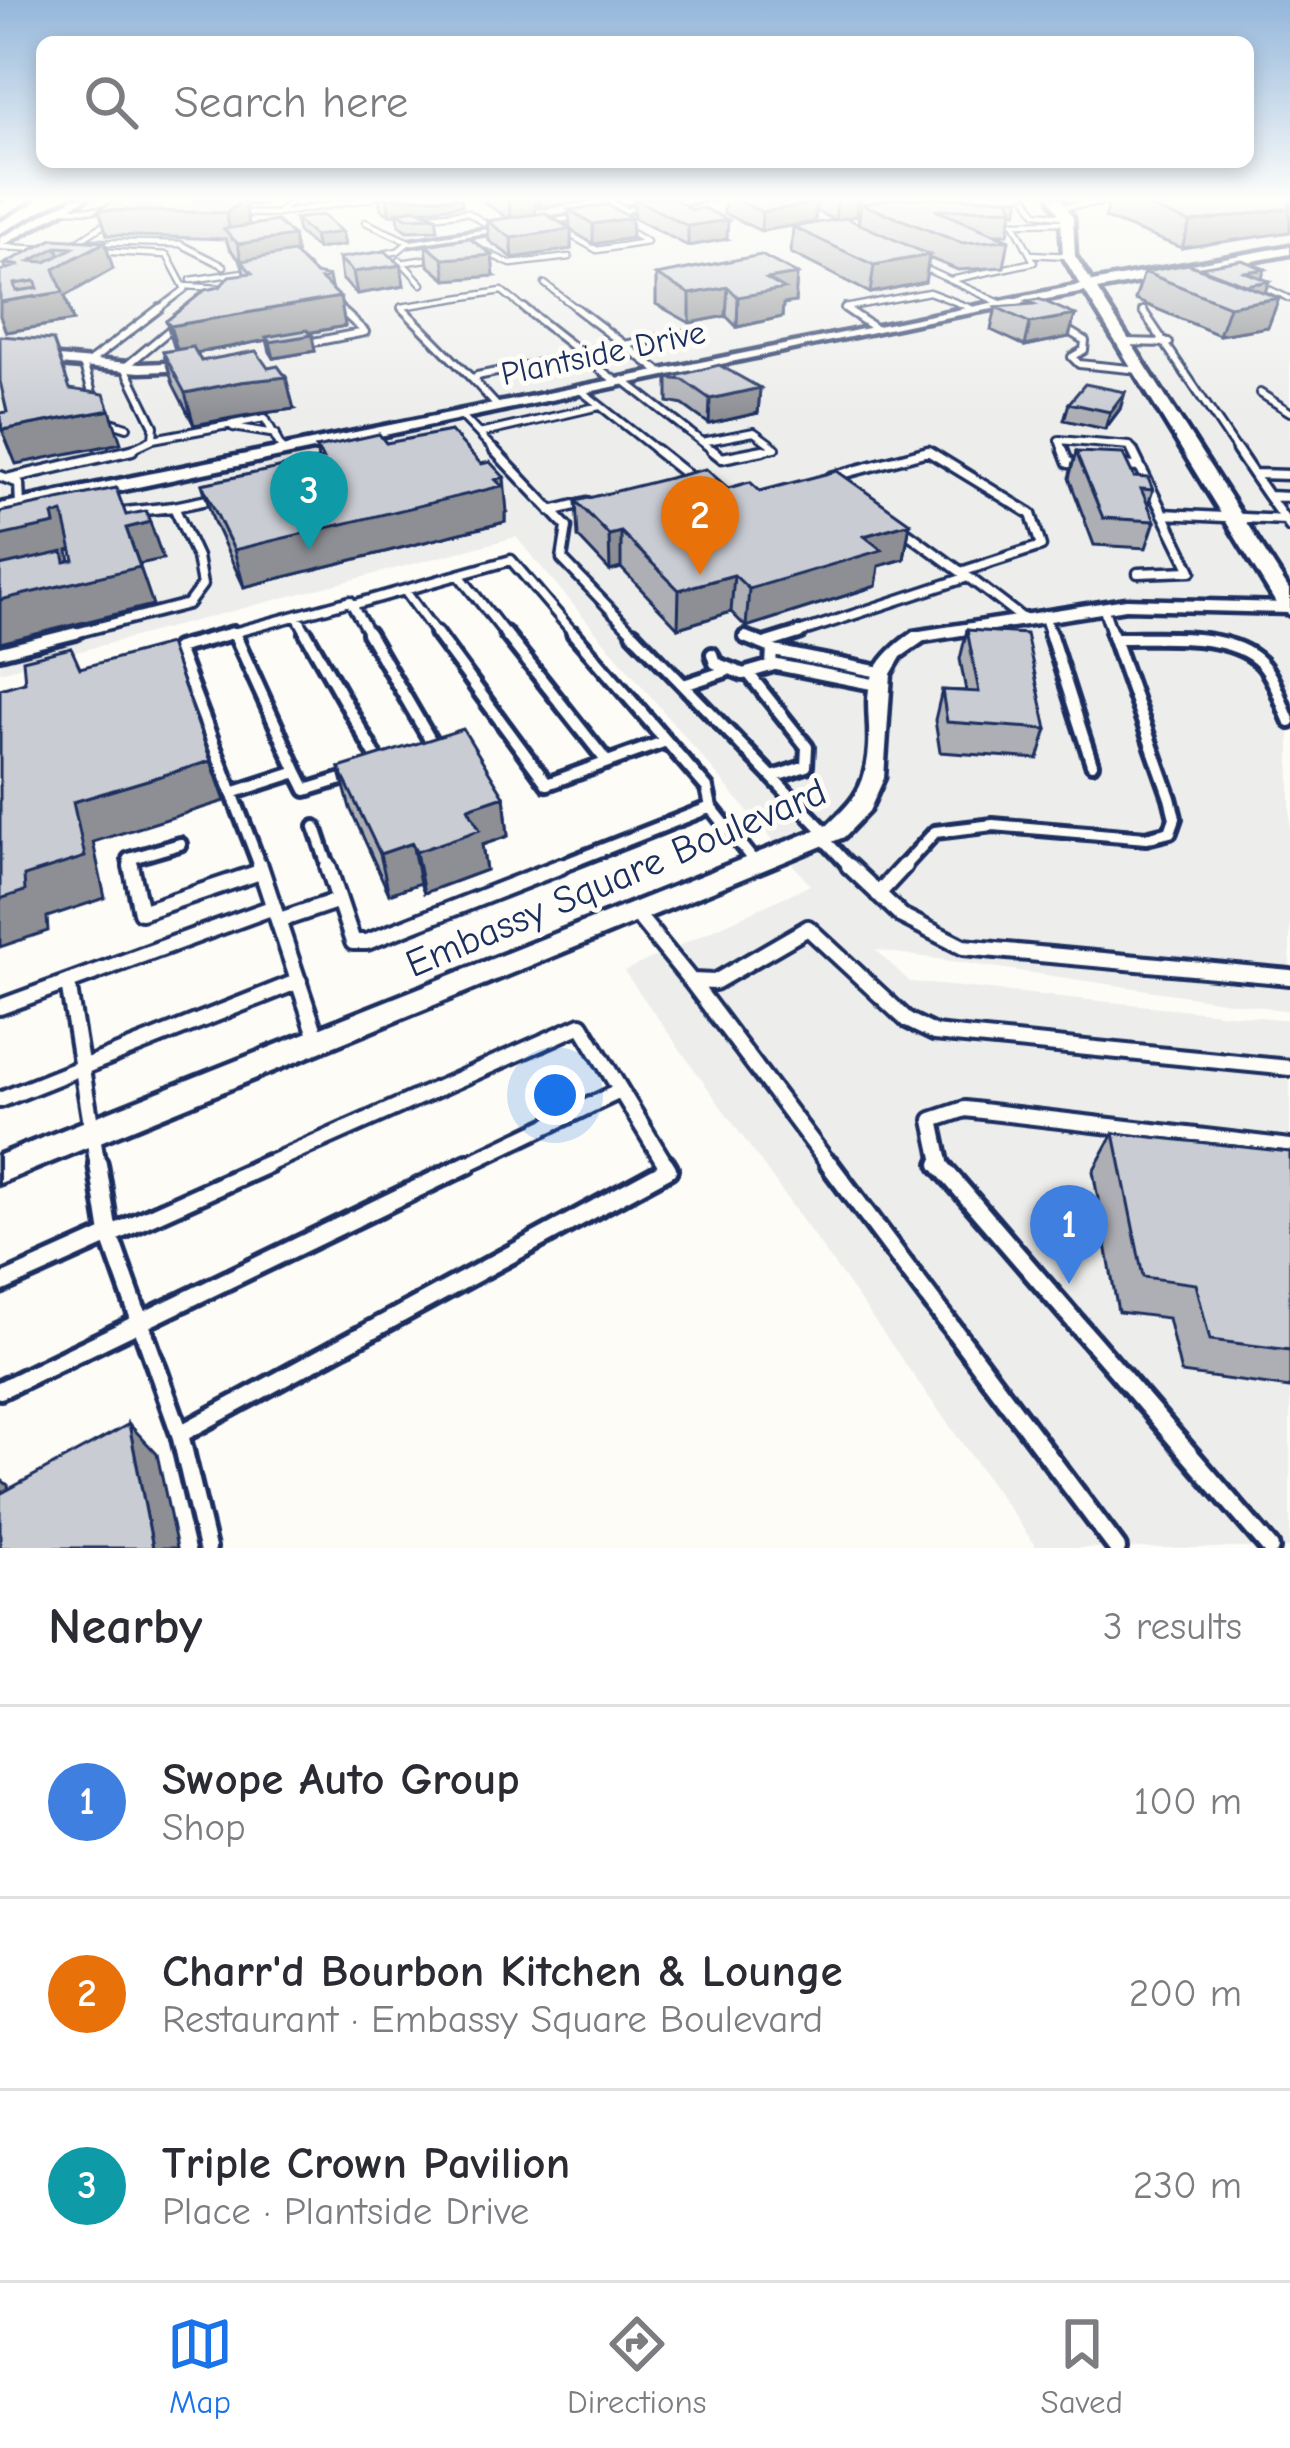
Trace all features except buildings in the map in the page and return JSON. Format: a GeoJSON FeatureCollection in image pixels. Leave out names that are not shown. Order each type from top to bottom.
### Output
{"type":"FeatureCollection","features":[{"type":"Feature","properties":{"kind":"street"},"geometry":{"type":"LineString","coordinates":[[1079,270],[1290,608]]}},
{"type":"Feature","properties":{"kind":"street","name":"Plantside Drive"},"geometry":{"type":"LineString","coordinates":[[0,510],[64,503],[280,443],[434,426],[460,414],[873,327],[1175,270]]}},
{"type":"Feature","properties":{"kind":"street"},"geometry":{"type":"LineString","coordinates":[[0,356],[124,367],[193,366]]}},
{"type":"Feature","properties":{"kind":"street"},"geometry":{"type":"LineString","coordinates":[[879,679],[898,647],[919,636],[1033,616],[1152,602],[1290,608]]}},
{"type":"Feature","properties":{"kind":"street","name":"Embassy Square Boulevard"},"geometry":{"type":"LineString","coordinates":[[0,1169],[825,836],[855,816],[877,782],[879,679]]}},
{"type":"Feature","properties":{"kind":"lane"},"geometry":{"type":"LineString","coordinates":[[127,427],[98,415],[85,363],[182,293],[175,270]]}},
{"type":"Feature","properties":{"kind":"lane"},"geometry":{"type":"LineString","coordinates":[[183,284],[260,270]]}},
{"type":"Feature","properties":{"kind":"lane"},"geometry":{"type":"LineString","coordinates":[[409,270],[422,284]]}},
{"type":"Feature","properties":{"kind":"lane"},"geometry":{"type":"LineString","coordinates":[[928,270],[1027,310]]}},
{"type":"Feature","properties":{"kind":"lane"},"geometry":{"type":"LineString","coordinates":[[950,280],[1001,270]]}},
{"type":"Feature","properties":{"kind":"lane"},"geometry":{"type":"LineString","coordinates":[[1238,276],[1290,298]]}},
{"type":"Feature","properties":{"kind":"lane"},"geometry":{"type":"LineString","coordinates":[[183,284],[214,286],[261,279]]}},
{"type":"Feature","properties":{"kind":"lane"},"geometry":{"type":"LineString","coordinates":[[545,284],[660,372]]}},
{"type":"Feature","properties":{"kind":"lane"},"geometry":{"type":"LineString","coordinates":[[205,302],[221,288],[214,286]]}},
{"type":"Feature","properties":{"kind":"lane"},"geometry":{"type":"LineString","coordinates":[[497,406],[401,307],[502,291],[584,356],[726,460],[776,448],[754,432],[702,442]]}},
{"type":"Feature","properties":{"kind":"lane"},"geometry":{"type":"LineString","coordinates":[[301,344],[365,332],[323,292]]}},
{"type":"Feature","properties":{"kind":"lane"},"geometry":{"type":"LineString","coordinates":[[873,327],[845,308],[929,292],[971,308]]}},
{"type":"Feature","properties":{"kind":"lane"},"geometry":{"type":"LineString","coordinates":[[1143,310],[1287,523]]}},
{"type":"Feature","properties":{"kind":"lane"},"geometry":{"type":"LineString","coordinates":[[154,439],[154,426],[124,367],[189,315]]}},
{"type":"Feature","properties":{"kind":"lane"},"geometry":{"type":"LineString","coordinates":[[1048,320],[1085,341],[1084,350],[1072,357],[1079,364],[1140,370]]}},
{"type":"Feature","properties":{"kind":"lane"},"geometry":{"type":"LineString","coordinates":[[624,345],[683,334]]}},
{"type":"Feature","properties":{"kind":"lane"},"geometry":{"type":"LineString","coordinates":[[1124,342],[1169,343]]}},
{"type":"Feature","properties":{"kind":"lane"},"geometry":{"type":"LineString","coordinates":[[475,382],[477,376],[584,356]]}},
{"type":"Feature","properties":{"kind":"lane"},"geometry":{"type":"LineString","coordinates":[[193,366],[214,362]]}},
{"type":"Feature","properties":{"kind":"lane"},"geometry":{"type":"LineString","coordinates":[[579,389],[699,484]]}},
{"type":"Feature","properties":{"kind":"lane"},"geometry":{"type":"LineString","coordinates":[[1260,393],[1290,412]]}},
{"type":"Feature","properties":{"kind":"lane"},"geometry":{"type":"LineString","coordinates":[[479,434],[601,406]]}},
{"type":"Feature","properties":{"kind":"lane"},"geometry":{"type":"LineString","coordinates":[[460,414],[567,532],[562,559],[773,777],[878,894],[931,938],[962,946],[1290,977]]}},
{"type":"Feature","properties":{"kind":"lane"},"geometry":{"type":"LineString","coordinates":[[11,478],[129,452],[154,439],[265,418],[280,443]]}},
{"type":"Feature","properties":{"kind":"lane"},"geometry":{"type":"LineString","coordinates":[[224,425],[280,443]]}},
{"type":"Feature","properties":{"kind":"lane"},"geometry":{"type":"LineString","coordinates":[[1138,573],[1190,574],[1140,467],[1126,444],[1059,440],[1068,463],[1140,467]]}},
{"type":"Feature","properties":{"kind":"lane"},"geometry":{"type":"LineString","coordinates":[[771,647],[1042,546],[1031,514],[928,451],[811,482]]}},
{"type":"Feature","properties":{"kind":"lane"},"geometry":{"type":"LineString","coordinates":[[112,514],[228,496],[207,467]]}},
{"type":"Feature","properties":{"kind":"lane"},"geometry":{"type":"LineString","coordinates":[[1253,474],[1290,476]]}},
{"type":"Feature","properties":{"kind":"lane"},"geometry":{"type":"LineString","coordinates":[[0,476],[19,483],[20,506]]}},
{"type":"Feature","properties":{"kind":"lane"},"geometry":{"type":"LineString","coordinates":[[667,482],[690,477]]}},
{"type":"Feature","properties":{"kind":"lane"},"geometry":{"type":"LineString","coordinates":[[830,477],[844,487]]}},
{"type":"Feature","properties":{"kind":"lane"},"geometry":{"type":"LineString","coordinates":[[1268,496],[1290,496]]}},
{"type":"Feature","properties":{"kind":"lane"},"geometry":{"type":"LineString","coordinates":[[551,511],[598,500]]}},
{"type":"Feature","properties":{"kind":"lane"},"geometry":{"type":"LineString","coordinates":[[0,652],[188,604],[202,586],[197,556],[174,507]]}},
{"type":"Feature","properties":{"kind":"lane"},"geometry":{"type":"LineString","coordinates":[[1163,514],[1287,523]]}},
{"type":"Feature","properties":{"kind":"lane"},"geometry":{"type":"LineString","coordinates":[[889,520],[1033,616],[1092,764]]}},
{"type":"Feature","properties":{"kind":"lane"},"geometry":{"type":"LineString","coordinates":[[567,532],[588,527]]}},
{"type":"Feature","properties":{"kind":"lane"},"geometry":{"type":"LineString","coordinates":[[352,605],[511,560],[707,788],[711,807],[756,864]]}},
{"type":"Feature","properties":{"kind":"lane"},"geometry":{"type":"LineString","coordinates":[[458,575],[608,762]]}},
{"type":"Feature","properties":{"kind":"lane"},"geometry":{"type":"LineString","coordinates":[[406,591],[547,784],[666,741]]}},
{"type":"Feature","properties":{"kind":"lane"},"geometry":{"type":"LineString","coordinates":[[318,1040],[235,792],[177,648],[350,601],[438,749],[419,755]]}},
{"type":"Feature","properties":{"kind":"lane"},"geometry":{"type":"LineString","coordinates":[[878,894],[935,832],[994,825],[1146,838],[1170,832],[1175,818],[1170,798],[1103,607]]}},
{"type":"Feature","properties":{"kind":"lane"},"geometry":{"type":"LineString","coordinates":[[297,616],[381,767]]}},
{"type":"Feature","properties":{"kind":"lane"},"geometry":{"type":"LineString","coordinates":[[234,633],[306,790],[400,761]]}},
{"type":"Feature","properties":{"kind":"lane"},"geometry":{"type":"LineString","coordinates":[[746,637],[879,679]]}},
{"type":"Feature","properties":{"kind":"lane"},"geometry":{"type":"LineString","coordinates":[[1114,638],[1217,644],[1250,654],[1261,663],[1290,722]]}},
{"type":"Feature","properties":{"kind":"lane"},"geometry":{"type":"LineString","coordinates":[[771,647],[772,664]]}},
{"type":"Feature","properties":{"kind":"lane"},"geometry":{"type":"LineString","coordinates":[[712,654],[728,670]]}},
{"type":"Feature","properties":{"kind":"lane"},"geometry":{"type":"LineString","coordinates":[[684,686],[728,670],[749,674],[772,664],[879,679]]}},
{"type":"Feature","properties":{"kind":"lane"},"geometry":{"type":"LineString","coordinates":[[749,674],[807,747],[806,766],[773,777]]}},
{"type":"Feature","properties":{"kind":"lane"},"geometry":{"type":"LineString","coordinates":[[235,792],[297,772]]}},
{"type":"Feature","properties":{"kind":"lane"},"geometry":{"type":"LineString","coordinates":[[315,827],[353,942],[367,942],[711,807]]}},
{"type":"Feature","properties":{"kind":"lane"},"geometry":{"type":"LineString","coordinates":[[180,844],[129,859],[141,912],[260,872]]}},
{"type":"Feature","properties":{"kind":"lane"},"geometry":{"type":"LineString","coordinates":[[0,1007],[277,913],[339,900]]}},
{"type":"Feature","properties":{"kind":"lane"},"geometry":{"type":"LineString","coordinates":[[635,912],[1117,1548]]}},
{"type":"Feature","properties":{"kind":"lane"},"geometry":{"type":"LineString","coordinates":[[691,981],[715,982],[808,928],[907,1020],[934,1033],[1290,1068]]}},
{"type":"Feature","properties":{"kind":"lane"},"geometry":{"type":"LineString","coordinates":[[0,1100],[299,981]]}},
{"type":"Feature","properties":{"kind":"lane"},"geometry":{"type":"LineString","coordinates":[[68,983],[109,1234],[180,1434],[207,1548]]}},
{"type":"Feature","properties":{"kind":"lane"},"geometry":{"type":"LineString","coordinates":[[0,1284],[581,1025],[668,1169],[180,1434]]}},
{"type":"Feature","properties":{"kind":"lane"},"geometry":{"type":"LineString","coordinates":[[0,1390],[620,1091]]}},
{"type":"Feature","properties":{"kind":"lane"},"geometry":{"type":"LineString","coordinates":[[1270,1548],[935,1161],[932,1120],[965,1109],[1290,1147]]}},
{"type":"Feature","properties":{"kind":"shaded area"},"geometry":{"type":"Polygon","coordinates":[[[0,270],[1290,270],[1290,1011],[876,950],[910,982],[1290,1020],[1290,1548],[1037,1548],[624,971],[810,885],[516,537],[0,672],[0,270]]]}},
{"type":"Feature","properties":{"kind":"place","name":"Triple Crown Pavilion"},"geometry":{"type":"Point","coordinates":[309,550]}},
{"type":"Feature","properties":{"kind":"place","name":"Charr'd Bourbon Kitchen & Lounge"},"geometry":{"type":"Point","coordinates":[700,575]}},
{"type":"Feature","properties":{"kind":"place","name":"Swope Auto Group"},"geometry":{"type":"Point","coordinates":[1069,1284]}}]}
